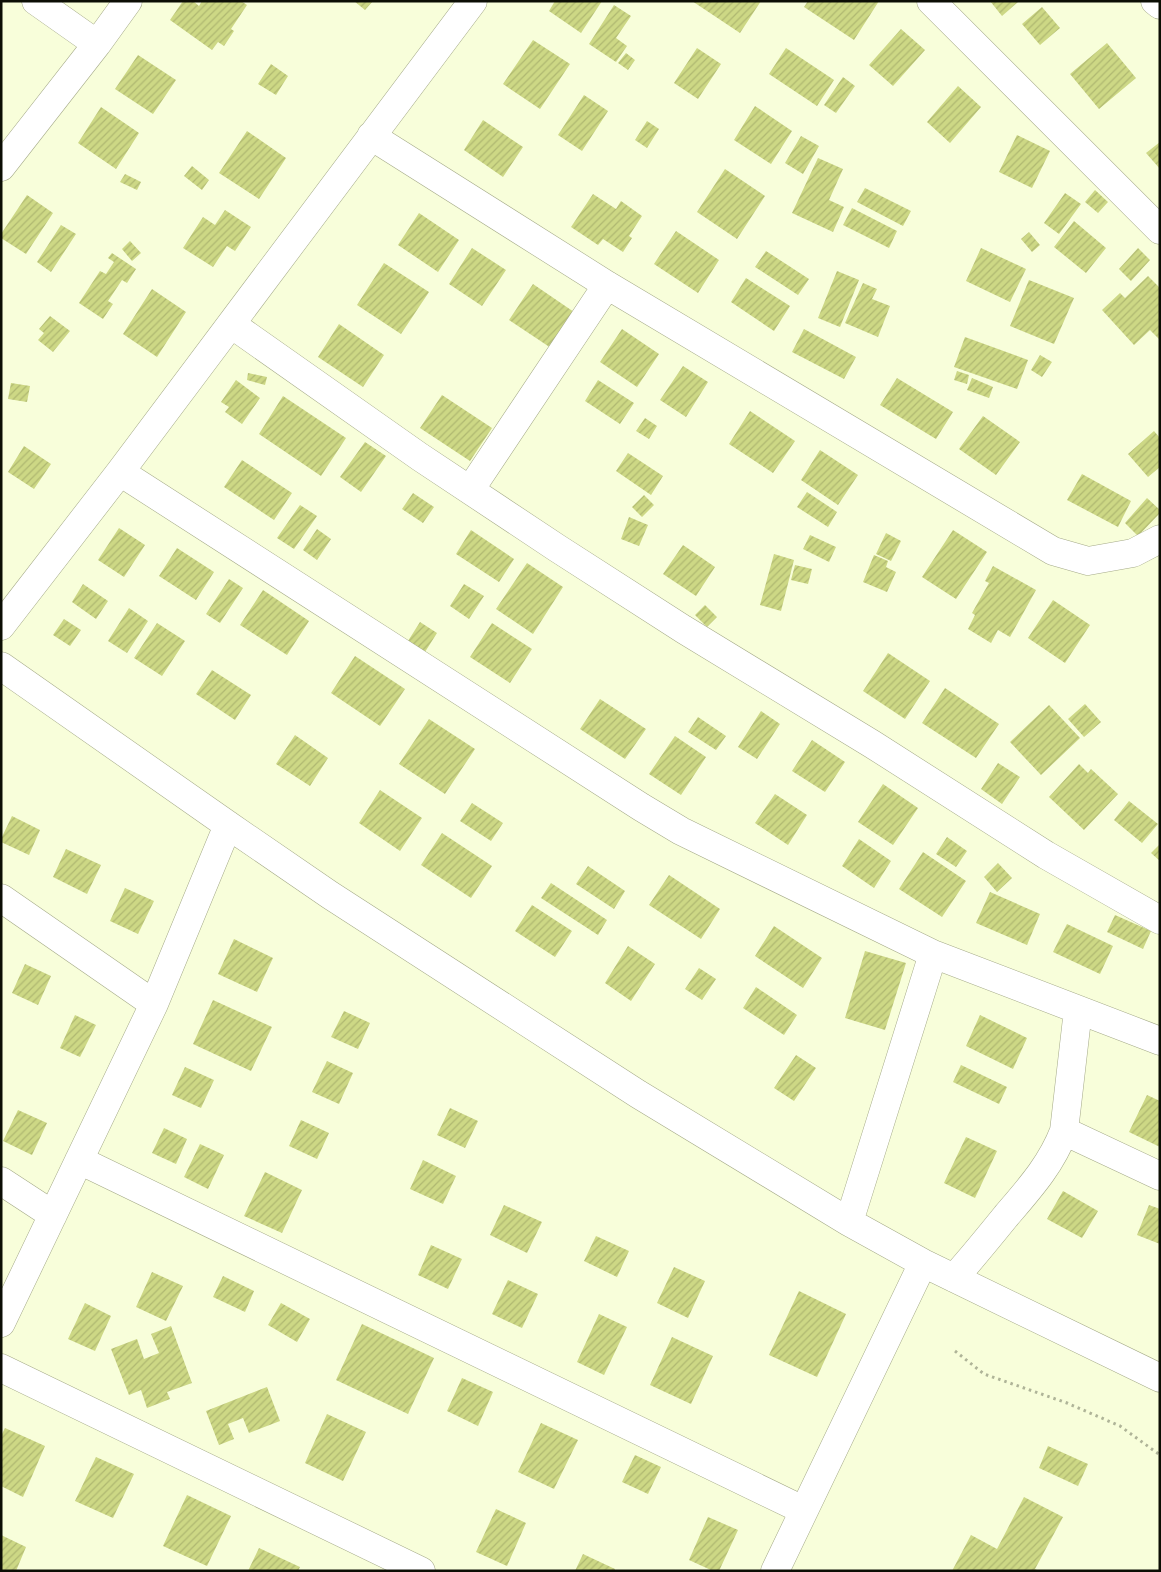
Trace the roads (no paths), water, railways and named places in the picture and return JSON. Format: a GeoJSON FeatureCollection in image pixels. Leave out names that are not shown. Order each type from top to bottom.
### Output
{"type":"FeatureCollection","features":[{"type":"Feature","properties":{"kind":"street"},"geometry":{"type":"LineString","coordinates":[[36,1],[97,44]]}},
{"type":"Feature","properties":{"kind":"street"},"geometry":{"type":"LineString","coordinates":[[1,167],[97,44],[128,1]]}},
{"type":"Feature","properties":{"kind":"street"},"geometry":{"type":"LineString","coordinates":[[1,626],[120,472],[473,1]]}},
{"type":"Feature","properties":{"kind":"street"},"geometry":{"type":"LineString","coordinates":[[931,1],[1160,230]]}},
{"type":"Feature","properties":{"kind":"street"},"geometry":{"type":"LineString","coordinates":[[1156,1],[1160,5]]}},
{"type":"Feature","properties":{"kind":"street"},"geometry":{"type":"LineString","coordinates":[[371,136],[607,285],[1053,551],[1088,561],[1133,553],[1160,538]]}},
{"type":"Feature","properties":{"kind":"street"},"geometry":{"type":"LineString","coordinates":[[470,490],[607,285]]}},
{"type":"Feature","properties":{"kind":"street"},"geometry":{"type":"LineString","coordinates":[[230,324],[420,457],[683,629],[872,744],[1046,856],[1160,920]]}},
{"type":"Feature","properties":{"kind":"street"},"geometry":{"type":"LineString","coordinates":[[120,472],[681,831],[933,954],[1160,1041]]}},
{"type":"Feature","properties":{"kind":"street"},"geometry":{"type":"LineString","coordinates":[[1,666],[330,895],[638,1094],[849,1222],[923,1263],[1160,1378]]}},
{"type":"Feature","properties":{"kind":"street"},"geometry":{"type":"LineString","coordinates":[[1,1322],[154,1004],[228,825]]}},
{"type":"Feature","properties":{"kind":"street"},"geometry":{"type":"LineString","coordinates":[[1,898],[154,1004]]}},
{"type":"Feature","properties":{"kind":"street"},"geometry":{"type":"LineString","coordinates":[[849,1222],[933,954]]}},
{"type":"Feature","properties":{"kind":"street"},"geometry":{"type":"LineString","coordinates":[[954,1278],[1040,1177],[1052,1158],[1064,1131],[1078,1010]]}},
{"type":"Feature","properties":{"kind":"street"},"geometry":{"type":"LineString","coordinates":[[1064,1131],[1160,1176]]}},
{"type":"Feature","properties":{"kind":"street"},"geometry":{"type":"LineString","coordinates":[[79,1160],[804,1510]]}},
{"type":"Feature","properties":{"kind":"street"},"geometry":{"type":"LineString","coordinates":[[1,1180],[53,1215]]}},
{"type":"Feature","properties":{"kind":"street"},"geometry":{"type":"LineString","coordinates":[[775,1571],[923,1263]]}},
{"type":"Feature","properties":{"kind":"street"},"geometry":{"type":"LineString","coordinates":[[1,1368],[421,1571]]}}]}
